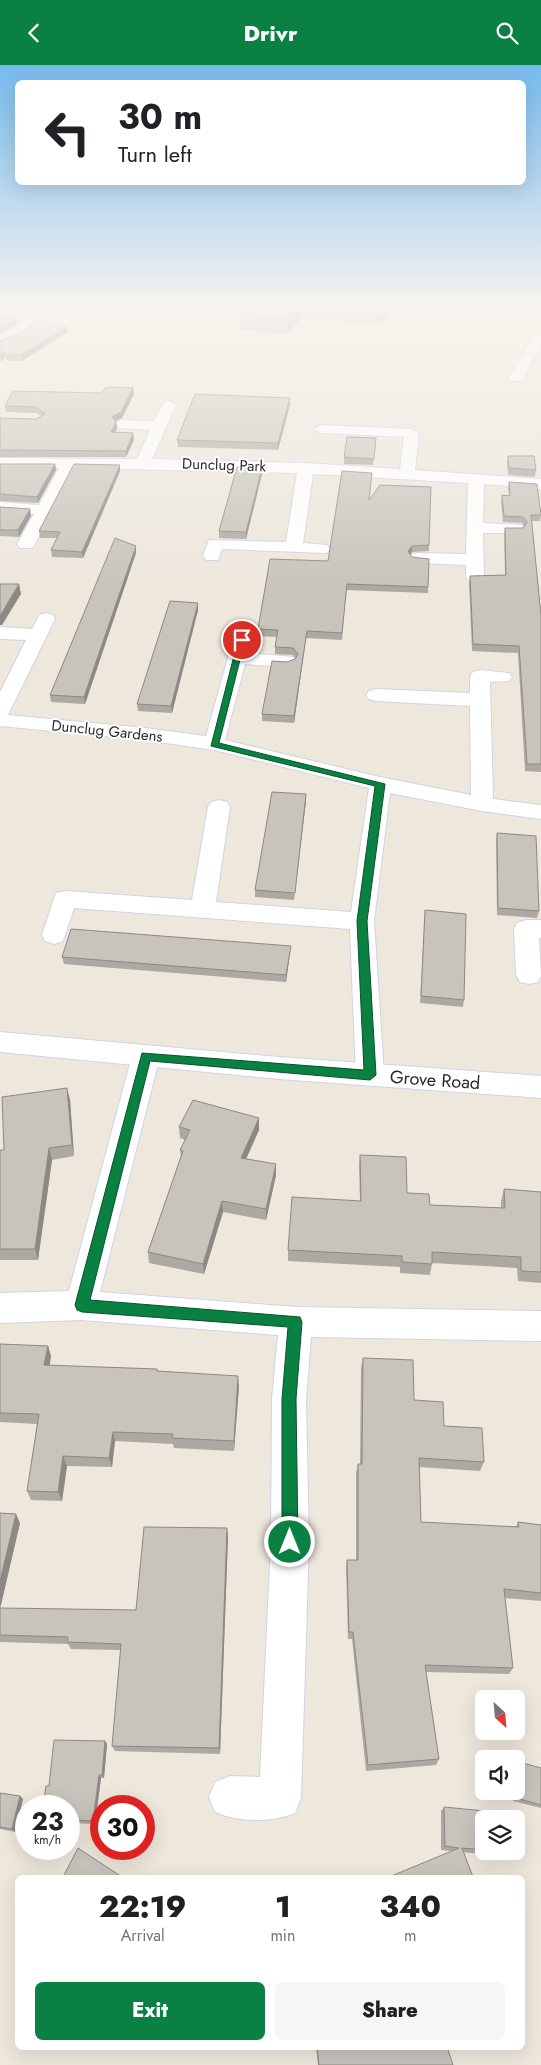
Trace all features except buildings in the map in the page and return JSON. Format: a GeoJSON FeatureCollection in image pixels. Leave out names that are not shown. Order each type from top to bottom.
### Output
{"type":"FeatureCollection","features":[{"type":"Feature","properties":{"kind":"street"},"geometry":{"type":"LineString","coordinates":[[143,463],[169,405]]}},
{"type":"Feature","properties":{"kind":"street"},"geometry":{"type":"LineString","coordinates":[[324,413],[321,433],[412,433],[407,474]]}},
{"type":"Feature","properties":{"kind":"street"},"geometry":{"type":"LineString","coordinates":[[121,424],[160,426]]}},
{"type":"Feature","properties":{"kind":"street","name":"Dunclug Park"},"geometry":{"type":"LineString","coordinates":[[0,463],[143,463],[306,468],[541,484]]}},
{"type":"Feature","properties":{"kind":"street"},"geometry":{"type":"LineString","coordinates":[[26,544],[69,463]]}},
{"type":"Feature","properties":{"kind":"street"},"geometry":{"type":"LineString","coordinates":[[294,547],[306,468]]}},
{"type":"Feature","properties":{"kind":"street"},"geometry":{"type":"LineString","coordinates":[[418,558],[475,569],[476,480]]}},
{"type":"Feature","properties":{"kind":"street"},"geometry":{"type":"LineString","coordinates":[[0,507],[44,510]]}},
{"type":"Feature","properties":{"kind":"street"},"geometry":{"type":"LineString","coordinates":[[474,528],[516,529]]}},
{"type":"Feature","properties":{"kind":"street"},"geometry":{"type":"LineString","coordinates":[[212,556],[215,544],[321,549]]}},
{"type":"Feature","properties":{"kind":"street"},"geometry":{"type":"LineString","coordinates":[[0,633],[42,627],[0,712]]}},
{"type":"Feature","properties":{"kind":"street"},"geometry":{"type":"LineString","coordinates":[[214,745],[239,649],[286,661]]}},
{"type":"Feature","properties":{"kind":"street"},"geometry":{"type":"LineString","coordinates":[[482,805],[480,676],[502,677]]}},
{"type":"Feature","properties":{"kind":"street"},"geometry":{"type":"LineString","coordinates":[[376,695],[480,699]]}},
{"type":"Feature","properties":{"kind":"street","name":"Dunclug Gardens"},"geometry":{"type":"LineString","coordinates":[[0,720],[145,734],[214,745],[380,784],[482,805],[541,812]]}},
{"type":"Feature","properties":{"kind":"street"},"geometry":{"type":"LineString","coordinates":[[370,1075],[362,921],[380,784]]}},
{"type":"Feature","properties":{"kind":"street"},"geometry":{"type":"LineString","coordinates":[[204,909],[219,807]]}},
{"type":"Feature","properties":{"kind":"street"},"geometry":{"type":"LineString","coordinates":[[54,935],[65,899],[362,921]]}},
{"type":"Feature","properties":{"kind":"street"},"geometry":{"type":"LineString","coordinates":[[530,975],[526,929],[541,929]]}},
{"type":"Feature","properties":{"kind":"street","name":"Grove Road"},"geometry":{"type":"LineString","coordinates":[[0,1042],[370,1075],[541,1087]]}},
{"type":"Feature","properties":{"kind":"street"},"geometry":{"type":"LineString","coordinates":[[82,1305],[146,1056]]}},
{"type":"Feature","properties":{"kind":"street"},"geometry":{"type":"LineString","coordinates":[[0,1308],[82,1305],[296,1322],[541,1326]]}},
{"type":"Feature","properties":{"kind":"street"},"geometry":{"type":"LineString","coordinates":[[230,1797],[280,1798],[290,1542],[289,1399],[296,1322]]}},
{"type":"Feature","properties":{"kind":"route"},"geometry":{"type":"LineString","coordinates":[[242,640],[214,745],[380,784],[362,921],[370,1075],[146,1056],[82,1305],[296,1322],[289,1399],[290,1542]]}}]}
